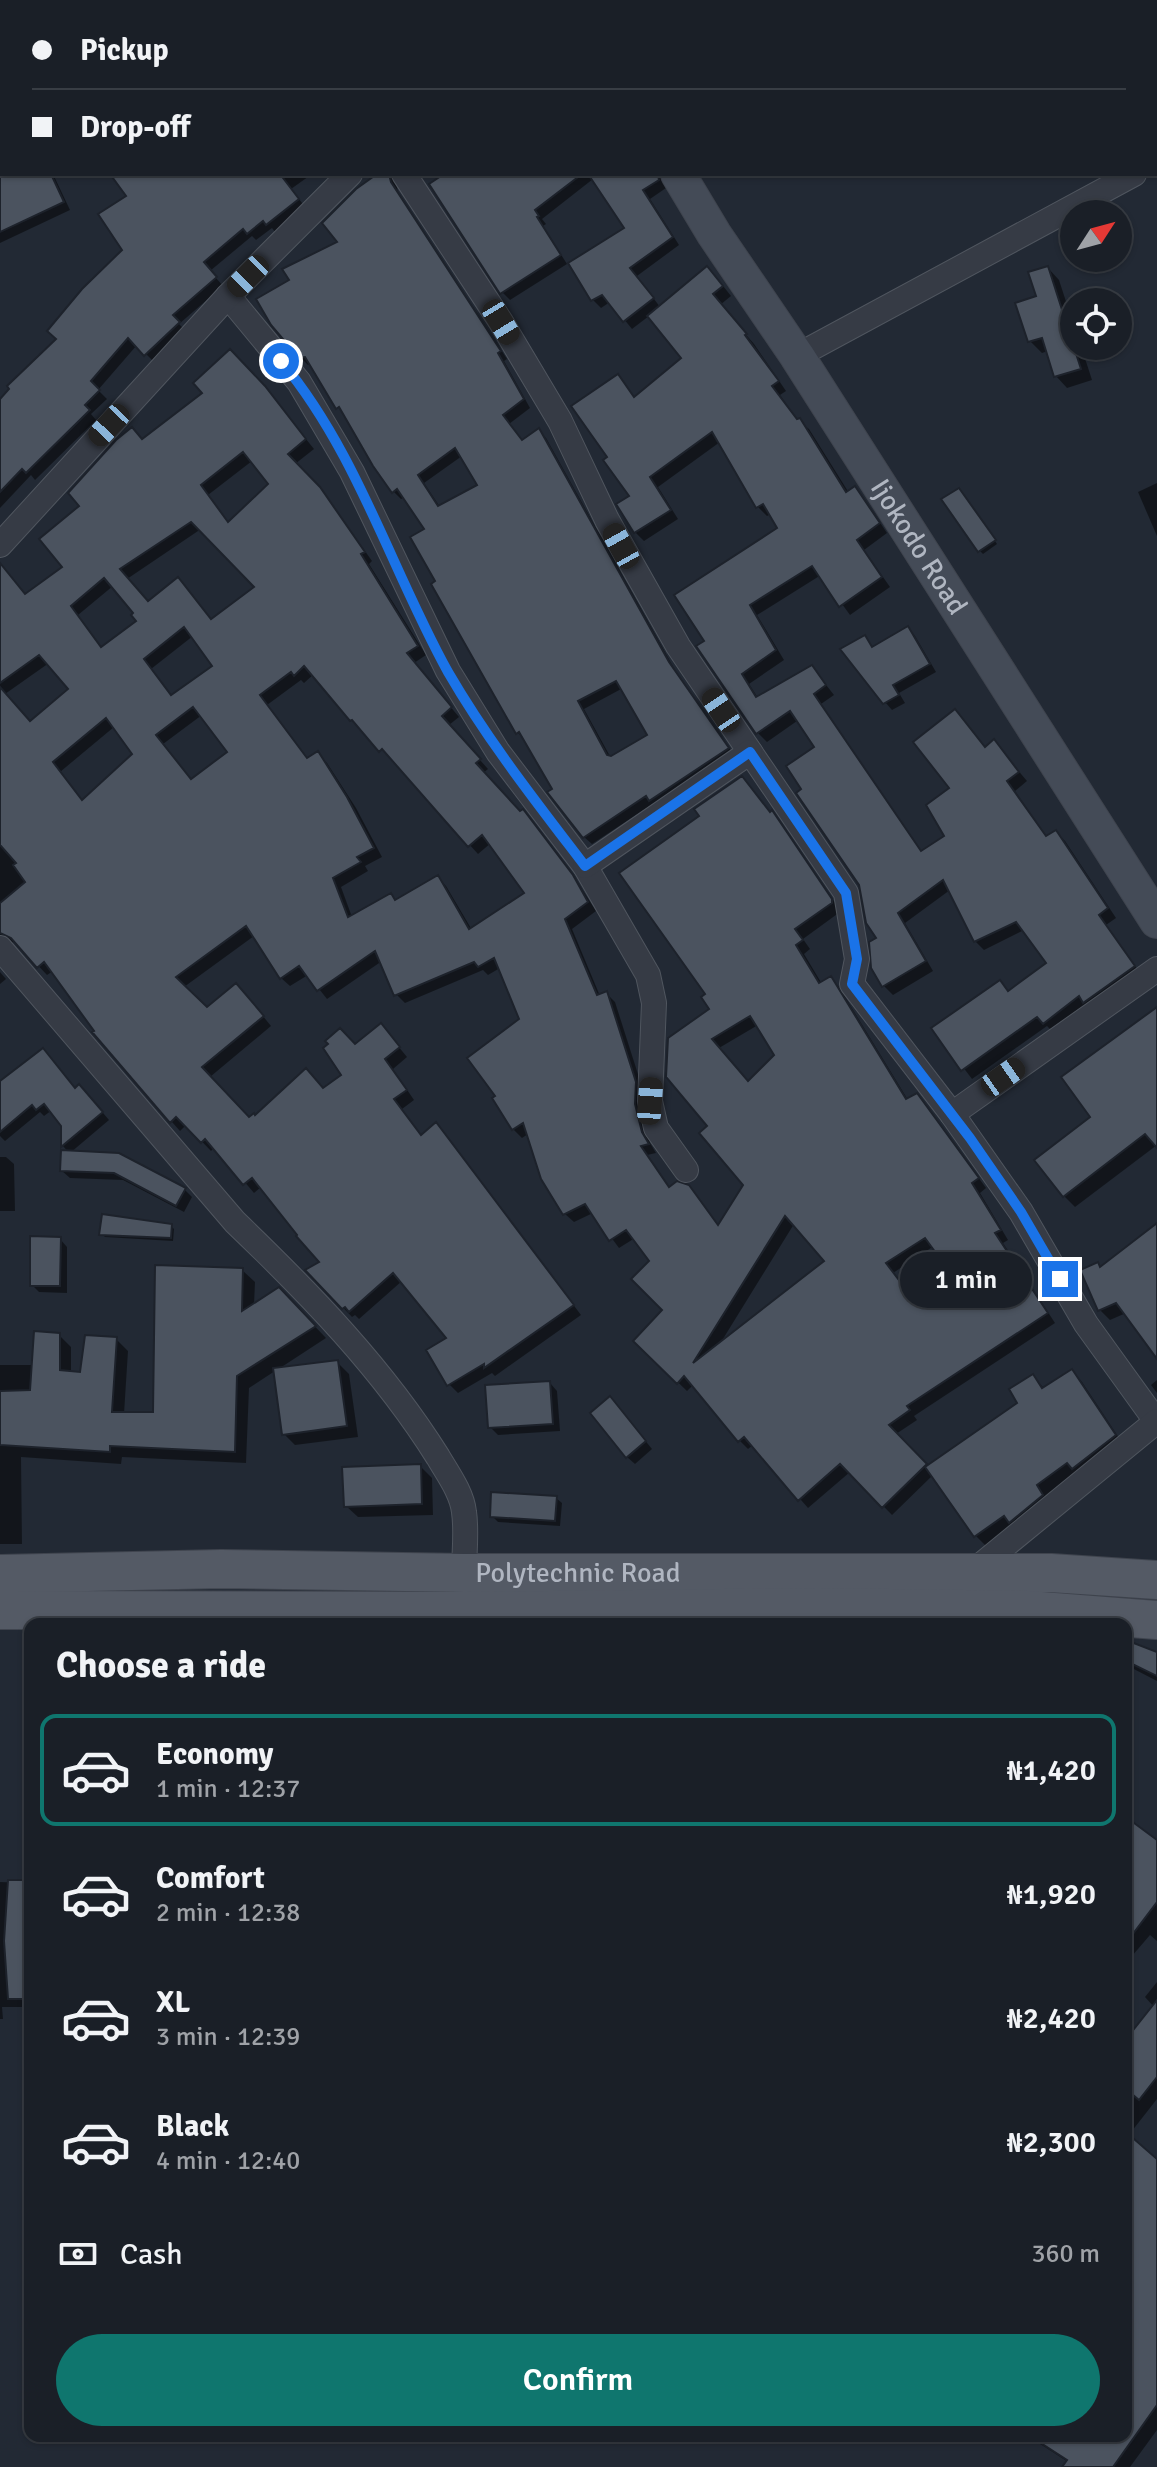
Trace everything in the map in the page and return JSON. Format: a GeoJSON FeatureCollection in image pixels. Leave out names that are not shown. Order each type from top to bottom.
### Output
{"type":"FeatureCollection","features":[{"type":"Feature","properties":{"kind":"main road","name":"Ijokodo Road"},"geometry":{"type":"LineString","coordinates":[[679,176],[1157,921]]}},
{"type":"Feature","properties":{"kind":"main road","name":"Polytechnic Road"},"geometry":{"type":"LineString","coordinates":[[0,1574],[221,1569],[464,1573],[1051,1573],[1157,1580]]}},
{"type":"Feature","properties":{"kind":"main road","name":"Polytechnic Road"},"geometry":{"type":"LineString","coordinates":[[0,1610],[465,1611],[818,1607],[1028,1610],[1131,1618]]}},
{"type":"Feature","properties":{"kind":"main road","name":"Polytechnic Road"},"geometry":{"type":"LineString","coordinates":[[1132,1618],[1157,1620]]}},
{"type":"Feature","properties":{"kind":"street"},"geometry":{"type":"LineString","coordinates":[[0,545],[228,296],[348,176]]}},
{"type":"Feature","properties":{"kind":"street"},"geometry":{"type":"LineString","coordinates":[[405,176],[501,322],[560,421],[607,520],[678,646],[846,893],[857,959],[852,984],[952,1114],[1021,1212],[1086,1324],[1157,1421],[970,1574]]}},
{"type":"Feature","properties":{"kind":"street"},"geometry":{"type":"LineString","coordinates":[[797,356],[1130,176]]}},
{"type":"Feature","properties":{"kind":"street"},"geometry":{"type":"LineString","coordinates":[[228,296],[299,382],[352,472],[448,671],[498,752],[585,866],[648,975],[654,1003],[650,1101],[656,1128],[686,1170]]}},
{"type":"Feature","properties":{"kind":"street"},"geometry":{"type":"LineString","coordinates":[[585,866],[750,752]]}},
{"type":"Feature","properties":{"kind":"street"},"geometry":{"type":"LineString","coordinates":[[0,948],[235,1222],[384,1378],[453,1483],[464,1511],[464,1573]]}},
{"type":"Feature","properties":{"kind":"street"},"geometry":{"type":"LineString","coordinates":[[952,1114],[1157,969]]}},
{"type":"Feature","properties":{"kind":"building"},"geometry":{"type":"Polygon","coordinates":[[[0,176],[52,176],[64,202],[0,232],[0,176]]]}},
{"type":"Feature","properties":{"kind":"building"},"geometry":{"type":"Polygon","coordinates":[[[111,176],[282,176],[299,199],[266,225],[263,221],[247,234],[243,229],[204,262],[217,277],[173,315],[180,322],[144,356],[128,338],[91,381],[100,390],[85,405],[90,410],[26,473],[22,469],[0,492],[0,399],[9,389],[7,386],[56,339],[47,331],[82,289],[122,250],[98,214],[126,196],[111,176]]]}},
{"type":"Feature","properties":{"kind":"building"},"geometry":{"type":"Polygon","coordinates":[[[374,176],[390,176],[501,351],[498,353],[524,399],[503,415],[522,440],[539,428],[669,662],[729,748],[649,801],[646,796],[583,838],[547,792],[552,789],[519,732],[516,734],[431,584],[435,581],[410,537],[424,529],[397,489],[392,493],[373,466],[305,357],[299,358],[271,325],[256,299],[289,280],[282,269],[337,242],[322,223],[356,189],[374,176]],[[455,448],[418,475],[438,506],[477,485],[455,448]],[[616,681],[578,701],[607,755],[611,756],[647,735],[616,681]]]}},
{"type":"Feature","properties":{"kind":"building"},"geometry":{"type":"Polygon","coordinates":[[[441,176],[579,176],[535,210],[561,255],[500,294],[429,184],[441,176]]]}},
{"type":"Feature","properties":{"kind":"building"},"geometry":{"type":"Polygon","coordinates":[[[589,176],[658,176],[659,180],[643,190],[673,237],[630,268],[654,298],[623,322],[602,295],[591,301],[568,263],[624,228],[589,176]]]}},
{"type":"Feature","properties":{"kind":"building"},"geometry":{"type":"Polygon","coordinates":[[[707,266],[723,286],[713,294],[747,334],[779,381],[772,386],[797,419],[800,418],[846,492],[855,486],[880,523],[857,540],[882,577],[839,607],[812,566],[750,605],[776,650],[742,674],[756,697],[812,665],[826,685],[814,694],[921,851],[944,836],[926,805],[949,788],[913,742],[955,709],[985,747],[994,739],[1019,772],[1007,781],[1046,836],[1056,830],[1108,908],[1099,915],[1135,966],[1083,1003],[1079,996],[1043,1024],[1037,1017],[961,1071],[931,1028],[1000,980],[1008,991],[1046,963],[1016,922],[974,942],[943,880],[898,913],[926,961],[882,987],[871,968],[869,942],[876,938],[866,923],[859,885],[796,793],[801,789],[786,766],[814,747],[790,711],[756,734],[696,646],[704,641],[674,595],[777,528],[763,504],[756,508],[712,432],[650,477],[671,510],[634,533],[616,504],[629,496],[603,460],[607,457],[571,406],[618,374],[634,397],[681,358],[647,316],[707,266]]]}},
{"type":"Feature","properties":{"kind":"building"},"geometry":{"type":"Polygon","coordinates":[[[1048,266],[1060,303],[1060,360],[1078,360],[1081,369],[1054,377],[1042,338],[1028,342],[1015,303],[1036,296],[1028,272],[1048,266]]]}},
{"type":"Feature","properties":{"kind":"building"},"geometry":{"type":"Polygon","coordinates":[[[230,349],[265,386],[306,439],[288,454],[320,487],[365,552],[361,554],[418,646],[407,653],[452,707],[442,716],[481,759],[476,763],[520,811],[523,809],[573,875],[588,902],[565,919],[597,995],[607,991],[636,1082],[635,1104],[642,1132],[649,1144],[641,1146],[669,1187],[677,1181],[689,1185],[718,1225],[743,1185],[699,1133],[707,1126],[666,1077],[668,1038],[709,1009],[701,997],[705,994],[619,873],[699,816],[694,809],[742,776],[770,812],[772,810],[832,899],[832,903],[795,929],[803,940],[796,945],[819,983],[831,976],[906,1099],[917,1093],[979,1178],[972,1183],[1001,1230],[995,1233],[1048,1313],[907,1406],[910,1410],[889,1425],[927,1464],[882,1508],[840,1464],[798,1501],[744,1437],[738,1442],[684,1376],[677,1384],[633,1341],[662,1310],[631,1279],[649,1261],[626,1230],[609,1241],[585,1204],[563,1215],[541,1179],[523,1123],[512,1130],[492,1098],[495,1096],[467,1058],[519,1019],[494,958],[478,967],[474,962],[394,996],[375,951],[317,991],[299,966],[280,979],[246,926],[176,977],[207,1007],[236,983],[264,1016],[202,1067],[249,1117],[306,1068],[323,1088],[341,1075],[323,1048],[328,1044],[325,1041],[340,1028],[355,1044],[381,1023],[400,1047],[385,1059],[407,1090],[394,1099],[421,1135],[436,1122],[574,1305],[484,1368],[484,1364],[447,1386],[426,1350],[446,1338],[393,1273],[349,1312],[345,1307],[342,1309],[305,1270],[319,1262],[252,1178],[243,1185],[205,1139],[201,1143],[176,1117],[170,1123],[92,1032],[44,962],[37,968],[11,938],[0,933],[0,903],[25,882],[13,865],[16,863],[0,845],[0,687],[30,721],[68,689],[39,655],[0,683],[0,563],[25,594],[62,567],[39,539],[79,506],[68,493],[116,440],[132,427],[142,439],[202,393],[193,383],[230,349]],[[243,452],[201,485],[228,522],[268,484],[243,452]],[[191,522],[120,569],[148,601],[178,577],[211,619],[254,587],[191,522]],[[104,578],[71,606],[101,647],[136,621],[104,578]],[[184,627],[144,659],[171,695],[212,666],[184,627]],[[304,666],[294,676],[291,672],[260,695],[307,758],[318,751],[374,848],[357,857],[361,862],[333,878],[348,917],[391,893],[395,900],[438,875],[469,929],[524,893],[482,835],[468,847],[382,749],[379,752],[350,721],[304,666]],[[193,707],[156,735],[191,779],[227,752],[193,707]],[[106,718],[53,762],[82,800],[132,754],[106,718]],[[750,1016],[712,1039],[748,1081],[774,1055],[750,1016]],[[785,1216],[693,1363],[824,1261],[785,1216]],[[925,1238],[886,1263],[911,1296],[949,1271],[925,1238]]]}},
{"type":"Feature","properties":{"kind":"building"},"geometry":{"type":"Polygon","coordinates":[[[959,488],[996,540],[978,552],[941,499],[959,488]]]}},
{"type":"Feature","properties":{"kind":"building"},"geometry":{"type":"Polygon","coordinates":[[[908,626],[930,664],[893,685],[899,695],[883,704],[840,649],[865,635],[872,647],[908,626]]]}},
{"type":"Feature","properties":{"kind":"building"},"geometry":{"type":"Polygon","coordinates":[[[1157,1007],[1157,1148],[1145,1134],[1063,1197],[1034,1160],[1090,1117],[1061,1077],[1157,1007]]]}},
{"type":"Feature","properties":{"kind":"building"},"geometry":{"type":"Polygon","coordinates":[[[43,1048],[75,1088],[79,1084],[103,1112],[61,1147],[61,1126],[44,1104],[36,1110],[32,1105],[0,1132],[0,1081],[43,1048]]]}},
{"type":"Feature","properties":{"kind":"building"},"geometry":{"type":"Polygon","coordinates":[[[61,1150],[119,1153],[186,1188],[176,1206],[114,1173],[60,1171],[61,1150]]]}},
{"type":"Feature","properties":{"kind":"building"},"geometry":{"type":"Polygon","coordinates":[[[102,1214],[172,1224],[171,1238],[99,1235],[102,1214]]]}},
{"type":"Feature","properties":{"kind":"building"},"geometry":{"type":"Polygon","coordinates":[[[1157,1223],[1157,1359],[1116,1303],[1098,1311],[1080,1270],[1098,1262],[1100,1267],[1157,1223]]]}},
{"type":"Feature","properties":{"kind":"building"},"geometry":{"type":"Polygon","coordinates":[[[30,1236],[61,1237],[60,1286],[30,1286],[30,1236]]]}},
{"type":"Feature","properties":{"kind":"building"},"geometry":{"type":"Polygon","coordinates":[[[155,1265],[243,1268],[242,1311],[279,1287],[316,1326],[237,1376],[235,1452],[110,1446],[110,1452],[0,1445],[0,1391],[30,1390],[34,1331],[60,1333],[60,1370],[80,1372],[85,1335],[117,1337],[112,1412],[153,1412],[155,1265]]]}},
{"type":"Feature","properties":{"kind":"building"},"geometry":{"type":"Polygon","coordinates":[[[338,1360],[347,1426],[282,1435],[273,1368],[338,1360]]]}},
{"type":"Feature","properties":{"kind":"building"},"geometry":{"type":"Polygon","coordinates":[[[1072,1369],[1116,1435],[1072,1469],[1067,1463],[1037,1485],[1043,1495],[1009,1523],[1004,1516],[974,1537],[925,1467],[1017,1403],[1009,1389],[1033,1374],[1042,1388],[1072,1369]]]}},
{"type":"Feature","properties":{"kind":"building"},"geometry":{"type":"Polygon","coordinates":[[[550,1381],[553,1424],[488,1428],[485,1385],[550,1381]]]}},
{"type":"Feature","properties":{"kind":"building"},"geometry":{"type":"Polygon","coordinates":[[[610,1396],[646,1441],[626,1458],[590,1413],[610,1396]]]}},
{"type":"Feature","properties":{"kind":"building"},"geometry":{"type":"Polygon","coordinates":[[[421,1464],[422,1504],[344,1507],[342,1467],[421,1464]]]}},
{"type":"Feature","properties":{"kind":"building"},"geometry":{"type":"Polygon","coordinates":[[[491,1492],[557,1496],[555,1521],[490,1517],[491,1492]]]}},
{"type":"Feature","properties":{"kind":"building"},"geometry":{"type":"Polygon","coordinates":[[[1132,1642],[1157,1652],[1157,1676],[1132,1664],[1132,1642]]]}},
{"type":"Feature","properties":{"kind":"building"},"geometry":{"type":"Polygon","coordinates":[[[1132,1821],[1157,1840],[1157,1902],[1132,1935],[1132,1821]]]}},
{"type":"Feature","properties":{"kind":"building"},"geometry":{"type":"Polygon","coordinates":[[[8,1880],[24,1880],[24,1999],[8,1999],[4,1941],[8,1880]]]}},
{"type":"Feature","properties":{"kind":"building"},"geometry":{"type":"Polygon","coordinates":[[[1157,2000],[1157,2077],[1139,2100],[1132,2094],[1132,2031],[1157,2000]]]}},
{"type":"Feature","properties":{"kind":"building"},"geometry":{"type":"Polygon","coordinates":[[[1132,2137],[1157,2159],[1157,2405],[1132,2440],[1132,2137]]]}},
{"type":"Feature","properties":{"kind":"building"},"geometry":{"type":"Polygon","coordinates":[[[1039,2442],[1131,2442],[1113,2467],[1062,2467],[1067,2460],[1039,2442]]]}},
{"type":"Feature","properties":{"kind":"route"},"geometry":{"type":"LineString","coordinates":[[281,361],[299,382],[352,472],[448,671],[498,752],[585,866],[750,752],[846,893],[857,959],[851,980],[856,991],[970,1138],[1021,1212],[1060,1279]]}}]}
